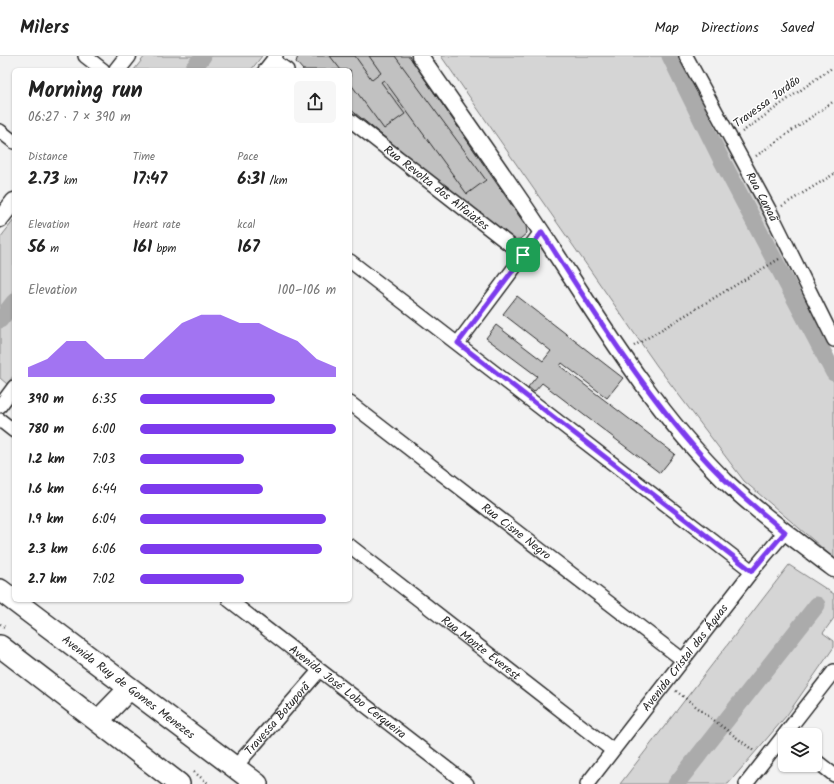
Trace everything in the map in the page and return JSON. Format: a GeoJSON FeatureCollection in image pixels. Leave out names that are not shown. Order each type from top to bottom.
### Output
{"type":"FeatureCollection","features":[{"type":"Feature","properties":{"kind":"main road","name":"Avenida Ruy de Gomes Menezes"},"geometry":{"type":"LineString","coordinates":[[0,590],[12,599]]}},
{"type":"Feature","properties":{"kind":"main road","name":"Avenida Ruy de Gomes Menezes"},"geometry":{"type":"LineString","coordinates":[[16,602],[256,784]]}},
{"type":"Feature","properties":{"kind":"main road"},"geometry":{"type":"LineString","coordinates":[[0,646],[179,784]]}},
{"type":"Feature","properties":{"kind":"main road"},"geometry":{"type":"LineString","coordinates":[[98,722],[129,689]]}},
{"type":"Feature","properties":{"kind":"street"},"geometry":{"type":"LineString","coordinates":[[85,56],[100,68]]}},
{"type":"Feature","properties":{"kind":"street"},"geometry":{"type":"LineString","coordinates":[[119,68],[128,56]]}},
{"type":"Feature","properties":{"kind":"street"},"geometry":{"type":"LineString","coordinates":[[420,56],[542,232],[621,353],[702,456],[726,481],[785,532],[834,569]]}},
{"type":"Feature","properties":{"kind":"street","name":"Rua Canaã"},"geometry":{"type":"LineString","coordinates":[[686,56],[771,213],[834,340]]}},
{"type":"Feature","properties":{"kind":"street"},"geometry":{"type":"LineString","coordinates":[[272,62],[283,68]]}},
{"type":"Feature","properties":{"kind":"street","name":"Rua Revolta dos Alfaiates"},"geometry":{"type":"LineString","coordinates":[[352,122],[523,255]]}},
{"type":"Feature","properties":{"kind":"street"},"geometry":{"type":"LineString","coordinates":[[0,131],[12,140]]}},
{"type":"Feature","properties":{"kind":"street"},"geometry":{"type":"LineString","coordinates":[[0,219],[12,204]]}},
{"type":"Feature","properties":{"kind":"street"},"geometry":{"type":"LineString","coordinates":[[458,343],[523,255],[542,232]]}},
{"type":"Feature","properties":{"kind":"street"},"geometry":{"type":"LineString","coordinates":[[352,263],[752,571]]}},
{"type":"Feature","properties":{"kind":"street","name":"Rua Cisne Negro"},"geometry":{"type":"LineString","coordinates":[[352,405],[683,660]]}},
{"type":"Feature","properties":{"kind":"street"},"geometry":{"type":"LineString","coordinates":[[0,420],[12,429]]}},
{"type":"Feature","properties":{"kind":"street","name":"Avenida Cristal das Águas"},"geometry":{"type":"LineString","coordinates":[[587,784],[752,571],[785,532]]}},
{"type":"Feature","properties":{"kind":"street","name":"Rua Monte Everest"},"geometry":{"type":"LineString","coordinates":[[352,548],[612,750]]}},
{"type":"Feature","properties":{"kind":"street","name":"Avenida José Lobo Cerqueira"},"geometry":{"type":"LineString","coordinates":[[232,602],[467,784]]}},
{"type":"Feature","properties":{"kind":"street","name":"Travessa Botuporã"},"geometry":{"type":"LineString","coordinates":[[235,767],[319,671]]}},
{"type":"Feature","properties":{"kind":"street"},"geometry":{"type":"LineString","coordinates":[[791,728],[834,671]]}},
{"type":"Feature","properties":{"kind":"street"},"geometry":{"type":"LineString","coordinates":[[746,784],[778,744]]}},
{"type":"Feature","properties":{"kind":"street"},"geometry":{"type":"LineString","coordinates":[[822,766],[834,775]]}},
{"type":"Feature","properties":{"kind":"path","name":"Travessa Jordão"},"geometry":{"type":"LineString","coordinates":[[732,139],[833,66]]}},
{"type":"Feature","properties":{"kind":"path"},"geometry":{"type":"LineString","coordinates":[[744,164],[834,101]]}},
{"type":"Feature","properties":{"kind":"path"},"geometry":{"type":"LineString","coordinates":[[771,213],[834,174]]}},
{"type":"Feature","properties":{"kind":"path"},"geometry":{"type":"LineString","coordinates":[[621,353],[783,256]]}},
{"type":"Feature","properties":{"kind":"path"},"geometry":{"type":"LineString","coordinates":[[666,683],[750,748]]}},
{"type":"Feature","properties":{"kind":"shaded area"},"geometry":{"type":"Polygon","coordinates":[[[145,56],[262,56],[253,68],[136,68],[145,56]]]}},
{"type":"Feature","properties":{"kind":"shaded area"},"geometry":{"type":"Polygon","coordinates":[[[441,56],[679,56],[764,212],[834,359],[834,558],[744,481],[657,366],[441,56]]]}},
{"type":"Feature","properties":{"kind":"shaded area"},"geometry":{"type":"Polygon","coordinates":[[[12,223],[12,378],[7,384],[0,378],[0,238],[12,223]]]}},
{"type":"Feature","properties":{"kind":"shaded area"},"geometry":{"type":"Polygon","coordinates":[[[789,565],[834,594],[834,618],[823,633],[834,641],[834,647],[787,715],[728,784],[620,784],[789,565]]]}},
{"type":"Feature","properties":{"kind":"building"},"geometry":{"type":"Polygon","coordinates":[[[298,56],[409,56],[526,226],[527,233],[520,239],[514,240],[508,238],[352,111],[352,68],[301,68],[296,62],[298,56]]]}},
{"type":"Feature","properties":{"kind":"building"},"geometry":{"type":"Polygon","coordinates":[[[330,56],[355,56],[372,80],[381,73],[369,56],[395,56],[486,180],[467,194],[384,80],[381,82],[405,114],[384,129],[352,86],[352,68],[339,68],[330,56]]]}},
{"type":"Feature","properties":{"kind":"building"},"geometry":{"type":"Polygon","coordinates":[[[517,296],[623,378],[607,398],[562,363],[560,366],[675,454],[660,473],[542,383],[534,392],[528,387],[537,376],[486,338],[496,325],[543,361],[551,351],[503,314],[517,296]]]}},
{"type":"Feature","properties":{"kind":"waterway"},"geometry":{"type":"LineString","coordinates":[[194,68],[203,56]]}},
{"type":"Feature","properties":{"kind":"waterway"},"geometry":{"type":"LineString","coordinates":[[670,56],[720,157],[834,373]]}},
{"type":"Feature","properties":{"kind":"waterway"},"geometry":{"type":"LineString","coordinates":[[0,320],[12,305]]}},
{"type":"Feature","properties":{"kind":"waterway"},"geometry":{"type":"LineString","coordinates":[[676,784],[817,605]]}},
{"type":"Feature","properties":{"kind":"route"},"geometry":{"type":"LineString","coordinates":[[542,232],[621,353],[685,436],[726,481],[785,532],[752,571],[458,343],[523,255],[542,232]]}}]}
